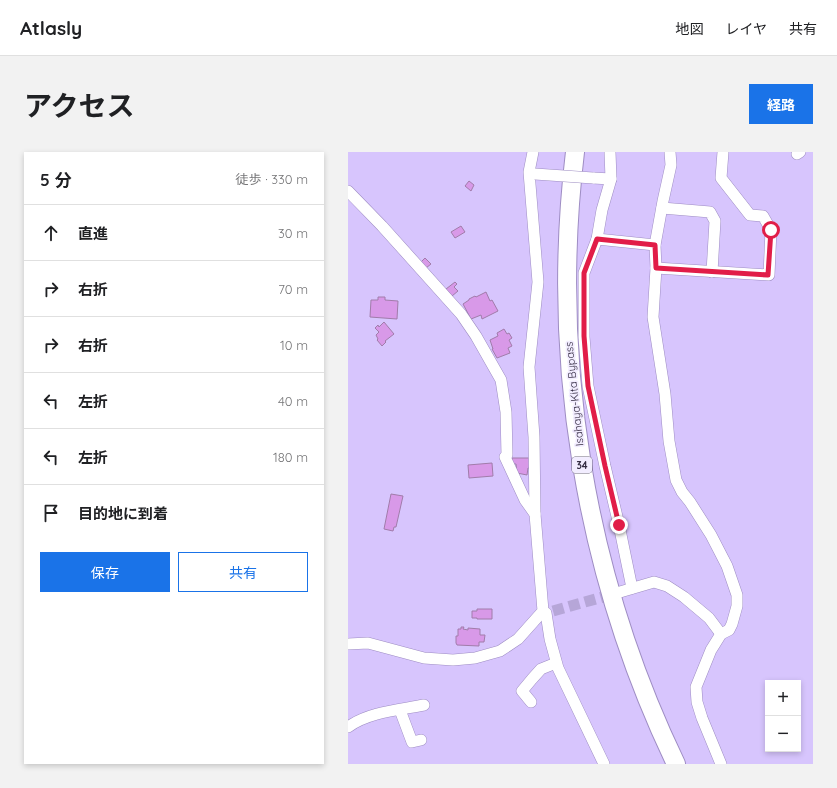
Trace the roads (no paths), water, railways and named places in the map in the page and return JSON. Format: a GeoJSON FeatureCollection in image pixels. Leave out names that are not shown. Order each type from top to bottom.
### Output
{"type":"FeatureCollection","features":[{"type":"Feature","properties":{"kind":"highway","name":"Isahaya-Kita Bypass"},"geometry":{"type":"LineString","coordinates":[[575,152],[570,187],[567,269],[568,350],[574,415],[586,492],[623,637],[646,697],[676,764]]}},
{"type":"Feature","properties":{"kind":"street"},"geometry":{"type":"LineString","coordinates":[[533,152],[532,173],[538,282],[529,367],[534,437],[535,514],[550,639],[556,663],[604,764]]}},
{"type":"Feature","properties":{"kind":"street"},"geometry":{"type":"LineString","coordinates":[[610,152],[611,179],[602,210],[597,239],[584,273],[584,336],[588,386],[632,588]]}},
{"type":"Feature","properties":{"kind":"street"},"geometry":{"type":"LineString","coordinates":[[670,152],[671,165],[655,245],[656,268],[653,317],[665,394],[669,441],[676,480],[682,492],[712,535],[729,571],[737,595],[732,624],[729,630],[721,634],[711,650],[696,687],[697,702],[702,718],[722,764]]}},
{"type":"Feature","properties":{"kind":"street"},"geometry":{"type":"LineString","coordinates":[[656,268],[768,275],[771,230],[763,216],[750,215],[721,178],[723,152]]}},
{"type":"Feature","properties":{"kind":"street"},"geometry":{"type":"LineString","coordinates":[[532,173],[611,179]]}},
{"type":"Feature","properties":{"kind":"street"},"geometry":{"type":"LineString","coordinates":[[348,191],[382,226],[461,314],[476,336],[501,380],[506,412],[507,455],[505,457],[525,500],[535,514]]}},
{"type":"Feature","properties":{"kind":"street"},"geometry":{"type":"LineString","coordinates":[[662,208],[710,212],[715,221],[712,272]]}},
{"type":"Feature","properties":{"kind":"street"},"geometry":{"type":"LineString","coordinates":[[597,239],[655,245]]}},
{"type":"Feature","properties":{"kind":"street"},"geometry":{"type":"LineString","coordinates":[[620,592],[654,582],[667,586],[684,597],[709,618],[721,634]]}},
{"type":"Feature","properties":{"kind":"street"},"geometry":{"type":"LineString","coordinates":[[348,644],[368,643],[424,658],[453,660],[475,658],[500,651],[518,639],[547,611]]}},
{"type":"Feature","properties":{"kind":"street"},"geometry":{"type":"LineString","coordinates":[[531,702],[522,691],[541,669],[556,663]]}},
{"type":"Feature","properties":{"kind":"street"},"geometry":{"type":"LineString","coordinates":[[348,727],[356,721],[370,716],[424,705]]}},
{"type":"Feature","properties":{"kind":"street"},"geometry":{"type":"LineString","coordinates":[[400,710],[412,742],[421,740]]}},
{"type":"Feature","properties":{"kind":"tunnel"},"geometry":{"type":"LineString","coordinates":[[553,611],[617,593]]}}]}
